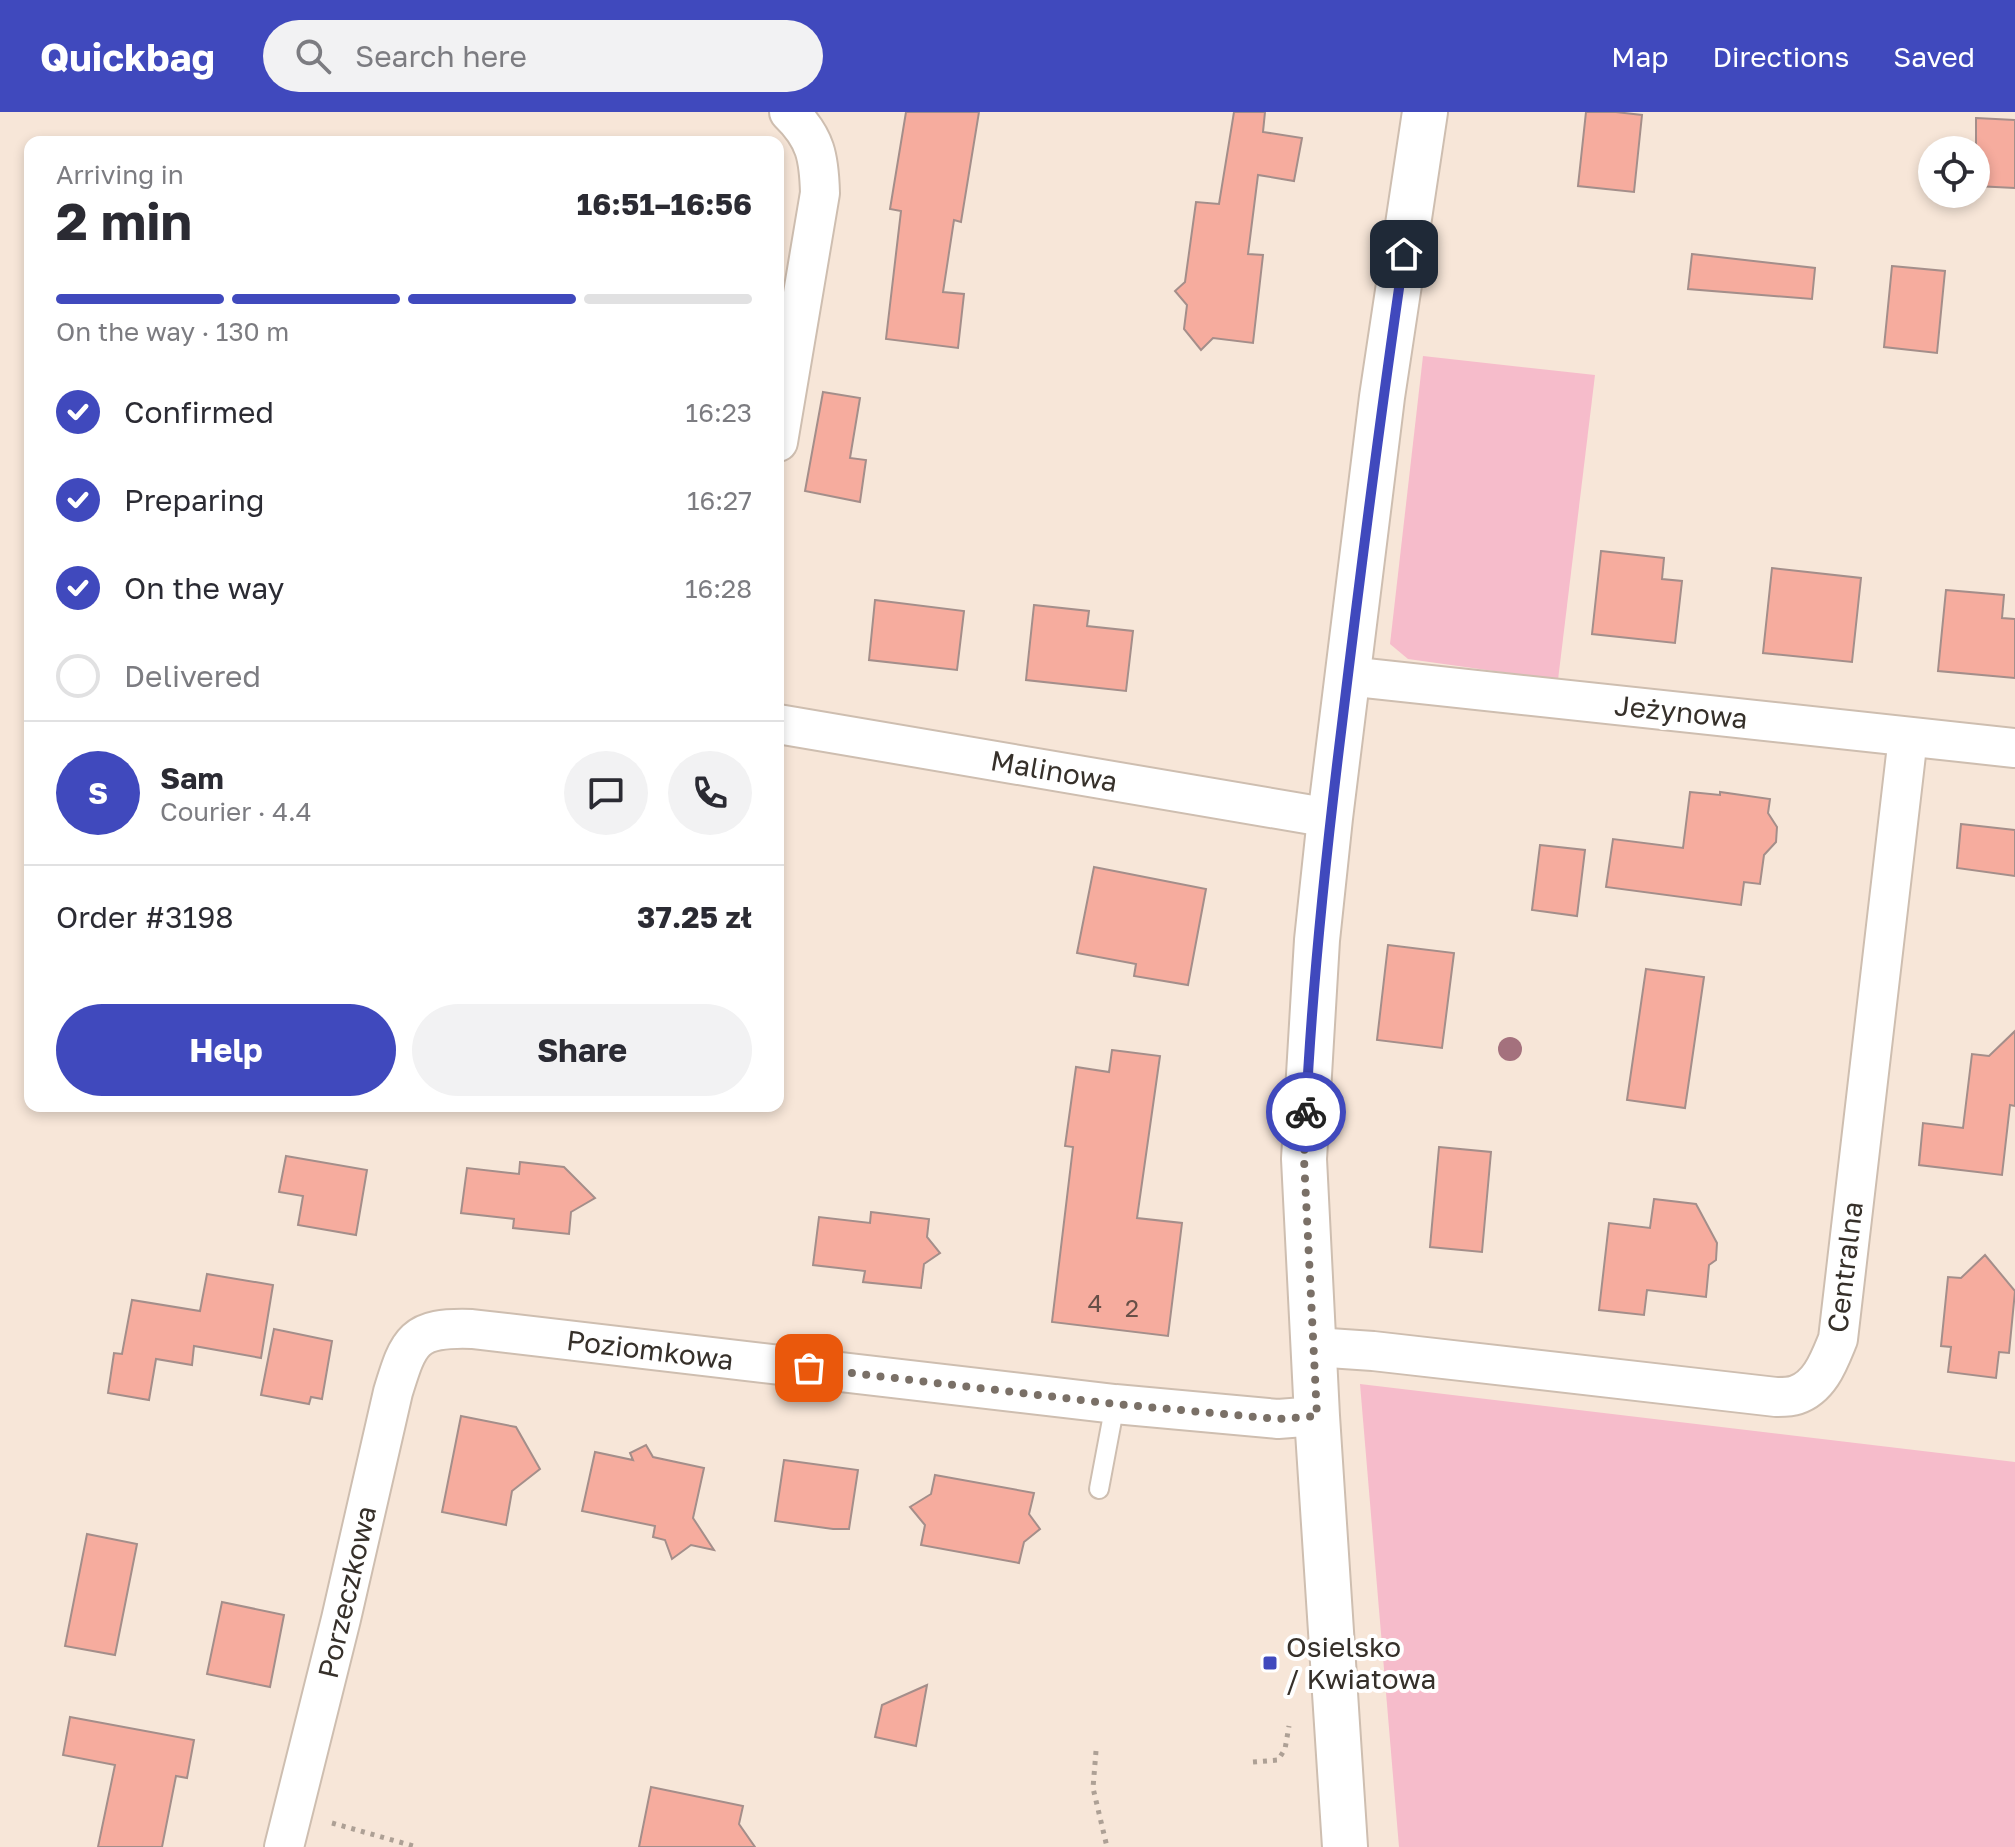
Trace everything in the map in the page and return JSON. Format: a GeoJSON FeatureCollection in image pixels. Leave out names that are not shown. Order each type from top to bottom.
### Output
{"type":"FeatureCollection","features":[{"type":"Feature","properties":{"kind":"street"},"geometry":{"type":"LineString","coordinates":[[784,406],[820,193],[819,160],[808,135],[789,112]]}},
{"type":"Feature","properties":{"kind":"street"},"geometry":{"type":"LineString","coordinates":[[1345,1847],[1304,1159],[1317,940],[1330,818],[1382,397],[1425,112]]}},
{"type":"Feature","properties":{"kind":"street","name":"Jeżynowa"},"geometry":{"type":"LineString","coordinates":[[1347,676],[2015,748]]}},
{"type":"Feature","properties":{"kind":"street","name":"Malinowa"},"geometry":{"type":"LineString","coordinates":[[784,725],[1330,818]]}},
{"type":"Feature","properties":{"kind":"street","name":"Centralna"},"geometry":{"type":"LineString","coordinates":[[1314,1347],[1404,1354],[1776,1397],[1798,1395],[1817,1381],[1838,1339],[1908,737]]}},
{"type":"Feature","properties":{"kind":"street","name":"Poziomkowa"},"geometry":{"type":"LineString","coordinates":[[416,1340],[433,1330],[472,1329],[1115,1404],[1278,1419],[1317,1416]]}},
{"type":"Feature","properties":{"kind":"street","name":"Porzeczkowa"},"geometry":{"type":"LineString","coordinates":[[289,1829],[393,1392],[404,1357],[416,1340]]}},
{"type":"Feature","properties":{"kind":"lane"},"geometry":{"type":"LineString","coordinates":[[1099,1489],[1115,1404]]}},
{"type":"Feature","properties":{"kind":"path"},"geometry":{"type":"LineString","coordinates":[[1096,1751],[1093,1788],[1107,1847]]}},
{"type":"Feature","properties":{"kind":"path"},"geometry":{"type":"LineString","coordinates":[[289,1829],[417,1847]]}},
{"type":"Feature","properties":{"kind":"shaded area"},"geometry":{"type":"Polygon","coordinates":[[[1423,356],[1595,375],[1558,680],[1408,659],[1390,644],[1423,356]]]}},
{"type":"Feature","properties":{"kind":"shaded area"},"geometry":{"type":"Polygon","coordinates":[[[1360,1384],[2015,1462],[2015,1847],[1399,1847],[1360,1384]]]}},
{"type":"Feature","properties":{"kind":"building"},"geometry":{"type":"Polygon","coordinates":[[[906,112],[979,112],[961,222],[954,220],[943,292],[964,294],[958,348],[886,339],[901,211],[890,209],[906,112]]]}},
{"type":"Feature","properties":{"kind":"building"},"geometry":{"type":"Polygon","coordinates":[[[1234,112],[1265,112],[1263,132],[1302,138],[1294,181],[1258,175],[1248,254],[1263,255],[1253,343],[1213,338],[1201,350],[1184,329],[1187,305],[1175,291],[1185,282],[1196,202],[1219,204],[1234,112]]]}},
{"type":"Feature","properties":{"kind":"building"},"geometry":{"type":"Polygon","coordinates":[[[1586,112],[1642,115],[1634,192],[1578,186],[1586,112]]]}},
{"type":"Feature","properties":{"kind":"building"},"geometry":{"type":"Polygon","coordinates":[[[1976,118],[2015,120],[2015,188],[1990,187],[1990,136],[1976,136],[1976,118]]]}},
{"type":"Feature","properties":{"kind":"building"},"geometry":{"type":"Polygon","coordinates":[[[1692,254],[1815,268],[1812,299],[1688,289],[1692,254]]]}},
{"type":"Feature","properties":{"kind":"building"},"geometry":{"type":"Polygon","coordinates":[[[1892,266],[1945,271],[1937,353],[1884,347],[1892,266]]]}},
{"type":"Feature","properties":{"kind":"building"},"geometry":{"type":"Polygon","coordinates":[[[823,392],[860,398],[850,458],[866,460],[860,502],[805,491],[823,392]]]}},
{"type":"Feature","properties":{"kind":"building"},"geometry":{"type":"Polygon","coordinates":[[[1601,551],[1664,558],[1662,579],[1682,581],[1675,643],[1592,634],[1601,551]]]}},
{"type":"Feature","properties":{"kind":"building"},"geometry":{"type":"Polygon","coordinates":[[[1772,568],[1861,578],[1852,662],[1763,653],[1772,568]]]}},
{"type":"Feature","properties":{"kind":"building"},"geometry":{"type":"Polygon","coordinates":[[[1946,590],[2004,595],[2002,618],[2015,619],[2015,678],[1938,671],[1946,590]]]}},
{"type":"Feature","properties":{"kind":"building"},"geometry":{"type":"Polygon","coordinates":[[[875,600],[964,611],[957,670],[869,660],[875,600]]]}},
{"type":"Feature","properties":{"kind":"building"},"geometry":{"type":"Polygon","coordinates":[[[1034,605],[1089,611],[1087,626],[1133,631],[1126,691],[1026,680],[1034,605]]]}},
{"type":"Feature","properties":{"kind":"building"},"geometry":{"type":"Polygon","coordinates":[[[1690,792],[1720,795],[1720,792],[1770,799],[1768,813],[1777,827],[1776,842],[1764,855],[1760,884],[1744,882],[1741,905],[1606,887],[1613,839],[1683,848],[1690,792]]]}},
{"type":"Feature","properties":{"kind":"building"},"geometry":{"type":"Polygon","coordinates":[[[1961,824],[2015,830],[2015,876],[1957,868],[1961,824]]]}},
{"type":"Feature","properties":{"kind":"building"},"geometry":{"type":"Polygon","coordinates":[[[1540,845],[1585,850],[1577,916],[1532,910],[1540,845]]]}},
{"type":"Feature","properties":{"kind":"building"},"geometry":{"type":"Polygon","coordinates":[[[1094,867],[1206,889],[1188,985],[1134,976],[1136,964],[1077,953],[1094,867]]]}},
{"type":"Feature","properties":{"kind":"building"},"geometry":{"type":"Polygon","coordinates":[[[1388,945],[1454,953],[1442,1048],[1377,1040],[1388,945]]]}},
{"type":"Feature","properties":{"kind":"building"},"geometry":{"type":"Polygon","coordinates":[[[1646,969],[1704,977],[1685,1108],[1627,1100],[1646,969]]]}},
{"type":"Feature","properties":{"kind":"building"},"geometry":{"type":"Polygon","coordinates":[[[2015,1031],[2015,1106],[2010,1105],[2002,1175],[1919,1165],[1923,1123],[1963,1128],[1972,1054],[1989,1056],[2015,1031]]]}},
{"type":"Feature","properties":{"kind":"building"},"geometry":{"type":"Polygon","coordinates":[[[1112,1050],[1160,1056],[1137,1218],[1182,1223],[1168,1336],[1052,1322],[1073,1147],[1065,1146],[1076,1067],[1109,1072],[1112,1050]]]}},
{"type":"Feature","properties":{"kind":"building"},"geometry":{"type":"Polygon","coordinates":[[[1439,1147],[1491,1152],[1482,1252],[1430,1247],[1439,1147]]]}},
{"type":"Feature","properties":{"kind":"building"},"geometry":{"type":"Polygon","coordinates":[[[286,1156],[367,1170],[356,1235],[298,1225],[303,1196],[279,1192],[286,1156]]]}},
{"type":"Feature","properties":{"kind":"building"},"geometry":{"type":"Polygon","coordinates":[[[520,1162],[564,1167],[595,1198],[571,1212],[569,1234],[513,1228],[514,1219],[461,1213],[467,1168],[519,1174],[520,1162]]]}},
{"type":"Feature","properties":{"kind":"building"},"geometry":{"type":"Polygon","coordinates":[[[1654,1199],[1696,1204],[1717,1243],[1716,1260],[1709,1265],[1706,1297],[1647,1290],[1644,1315],[1599,1310],[1609,1223],[1650,1228],[1654,1199]]]}},
{"type":"Feature","properties":{"kind":"building"},"geometry":{"type":"Polygon","coordinates":[[[871,1212],[929,1219],[927,1237],[940,1253],[924,1264],[921,1288],[863,1282],[865,1271],[813,1265],[819,1217],[870,1223],[871,1212]]]}},
{"type":"Feature","properties":{"kind":"building"},"geometry":{"type":"Polygon","coordinates":[[[1985,1255],[2015,1291],[2009,1353],[1999,1352],[1996,1378],[1948,1372],[1951,1347],[1941,1346],[1948,1277],[1961,1278],[1985,1255]]]}},
{"type":"Feature","properties":{"kind":"building"},"geometry":{"type":"Polygon","coordinates":[[[207,1274],[273,1285],[261,1358],[194,1346],[192,1365],[156,1359],[149,1400],[108,1393],[114,1353],[122,1354],[132,1300],[200,1311],[207,1274]]]}},
{"type":"Feature","properties":{"kind":"building"},"geometry":{"type":"Polygon","coordinates":[[[274,1329],[332,1341],[322,1399],[311,1397],[309,1404],[261,1395],[274,1329]]]}},
{"type":"Feature","properties":{"kind":"building"},"geometry":{"type":"Polygon","coordinates":[[[461,1416],[516,1427],[540,1469],[512,1491],[506,1525],[442,1512],[461,1416]]]}},
{"type":"Feature","properties":{"kind":"building"},"geometry":{"type":"Polygon","coordinates":[[[646,1445],[653,1457],[704,1468],[693,1518],[714,1550],[691,1545],[672,1559],[665,1540],[653,1537],[655,1526],[582,1511],[595,1452],[633,1460],[630,1453],[646,1445]]]}},
{"type":"Feature","properties":{"kind":"building"},"geometry":{"type":"Polygon","coordinates":[[[784,1460],[858,1470],[849,1529],[775,1521],[784,1460]]]}},
{"type":"Feature","properties":{"kind":"building"},"geometry":{"type":"Polygon","coordinates":[[[935,1475],[1034,1493],[1029,1514],[1040,1529],[1024,1542],[1019,1563],[921,1545],[925,1525],[910,1507],[931,1494],[935,1475]]]}},
{"type":"Feature","properties":{"kind":"building"},"geometry":{"type":"Polygon","coordinates":[[[87,1534],[137,1544],[115,1655],[65,1646],[87,1534]]]}},
{"type":"Feature","properties":{"kind":"building"},"geometry":{"type":"Polygon","coordinates":[[[222,1602],[284,1615],[270,1687],[207,1674],[222,1602]]]}},
{"type":"Feature","properties":{"kind":"building"},"geometry":{"type":"Polygon","coordinates":[[[927,1685],[916,1746],[875,1737],[882,1705],[927,1685]]]}},
{"type":"Feature","properties":{"kind":"building"},"geometry":{"type":"Polygon","coordinates":[[[70,1717],[194,1740],[187,1778],[176,1776],[162,1847],[98,1847],[115,1765],[63,1755],[70,1717]]]}},
{"type":"Feature","properties":{"kind":"building"},"geometry":{"type":"Polygon","coordinates":[[[651,1787],[743,1806],[739,1824],[755,1847],[639,1847],[651,1787]]]}},
{"type":"Feature","properties":{"kind":"way so far"},"geometry":{"type":"LineString","coordinates":[[809,1368],[1115,1404],[1278,1419],[1317,1416],[1304,1159],[1306,1112]]}},
{"type":"Feature","properties":{"kind":"place","name":"Osielsko / Kwiatowa"},"geometry":{"type":"Point","coordinates":[1270,1663]}},
{"type":"Feature","properties":{"kind":"route"},"geometry":{"type":"LineString","coordinates":[[1306,1112],[1317,940],[1330,818],[1382,397],[1404,254]]}}]}
